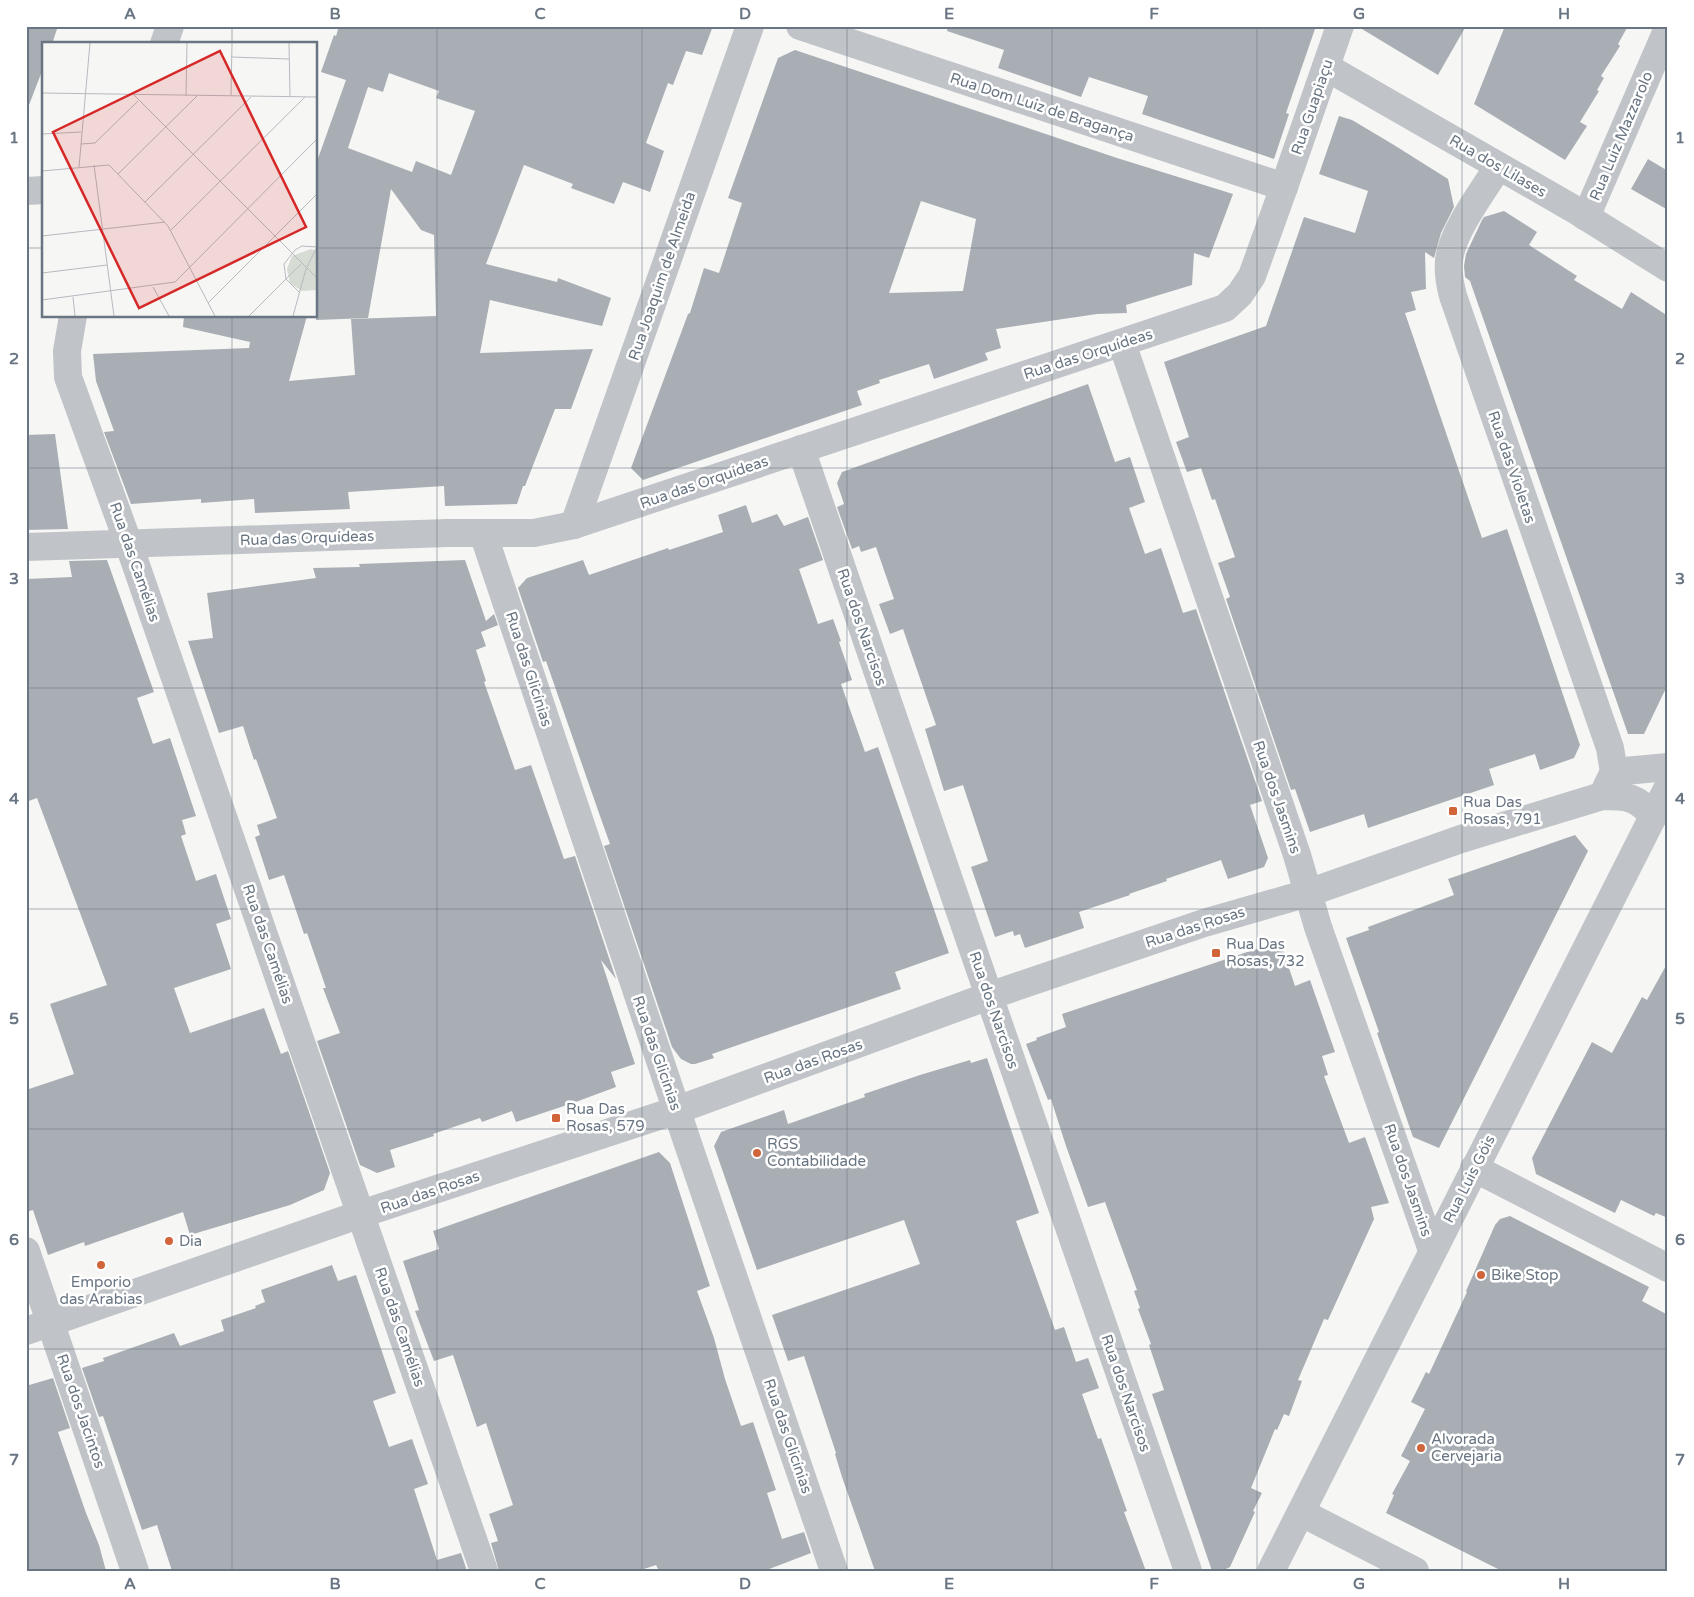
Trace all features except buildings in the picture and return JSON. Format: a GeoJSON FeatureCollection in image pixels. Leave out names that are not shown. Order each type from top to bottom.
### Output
{"type":"FeatureCollection","features":[{"type":"Feature","properties":{"kind":"street"},"geometry":{"type":"LineString","coordinates":[[165,42],[170,26]]}},
{"type":"Feature","properties":{"kind":"street","name":"Rua Joaquim de Almeida"},"geometry":{"type":"LineString","coordinates":[[574,525],[750,26]]}},
{"type":"Feature","properties":{"kind":"street","name":"Rua Dom Luiz de Bragança"},"geometry":{"type":"LineString","coordinates":[[800,26],[1284,188]]}},
{"type":"Feature","properties":{"kind":"street","name":"Rua Guapiaçu"},"geometry":{"type":"LineString","coordinates":[[1284,188],[1340,26]]}},
{"type":"Feature","properties":{"kind":"street","name":"Rua Luiz Mazzarolo"},"geometry":{"type":"LineString","coordinates":[[1586,217],[1668,28]]}},
{"type":"Feature","properties":{"kind":"street","name":"Rua dos Lilases"},"geometry":{"type":"LineString","coordinates":[[1326,67],[1586,217],[1668,268]]}},
{"type":"Feature","properties":{"kind":"street","name":"Rua das Violetas"},"geometry":{"type":"LineString","coordinates":[[1498,167],[1456,237],[1449,260],[1449,280],[1610,748],[1608,784]]}},
{"type":"Feature","properties":{"kind":"street","name":"Rua das Orquídeas"},"geometry":{"type":"LineString","coordinates":[[26,547],[534,533],[574,525],[1225,308],[1240,294],[1252,276],[1284,188]]}},
{"type":"Feature","properties":{"kind":"street"},"geometry":{"type":"LineString","coordinates":[[26,191],[42,190]]}},
{"type":"Feature","properties":{"kind":"street","name":"Rua das Camélias"},"geometry":{"type":"LineString","coordinates":[[72,318],[67,351],[68,377],[130,545],[484,1571]]}},
{"type":"Feature","properties":{"kind":"street","name":"Rua dos Jasmins"},"geometry":{"type":"LineString","coordinates":[[1122,343],[1297,855],[1318,927],[1432,1250]]}},
{"type":"Feature","properties":{"kind":"street","name":"Rua dos Narcisos"},"geometry":{"type":"LineString","coordinates":[[802,449],[1188,1571]]}},
{"type":"Feature","properties":{"kind":"street","name":"Rua das Glicínias"},"geometry":{"type":"LineString","coordinates":[[483,533],[834,1571]]}},
{"type":"Feature","properties":{"kind":"street","name":"Rua das Rosas"},"geometry":{"type":"LineString","coordinates":[[39,1327],[361,1214],[677,1110],[989,996],[1204,923],[1308,893],[1608,784],[1668,767]]}},
{"type":"Feature","properties":{"kind":"street","name":"Rua das Rosas"},"geometry":{"type":"LineString","coordinates":[[1608,784],[1624,796],[1641,803],[1653,817]]}},
{"type":"Feature","properties":{"kind":"street","name":"Rua Luis Góis"},"geometry":{"type":"LineString","coordinates":[[1271,1571],[1668,787]]}},
{"type":"Feature","properties":{"kind":"street"},"geometry":{"type":"LineString","coordinates":[[1474,1168],[1668,1268]]}},
{"type":"Feature","properties":{"kind":"street","name":"Rua dos Jacintos"},"geometry":{"type":"LineString","coordinates":[[26,1251],[39,1327],[135,1571]]}},
{"type":"Feature","properties":{"kind":"street"},"geometry":{"type":"LineString","coordinates":[[1302,1513],[1415,1571]]}},
{"type":"Feature","properties":{"kind":"place","name":"Rua Das Rosas, 791"},"geometry":{"type":"Point","coordinates":[1453,811]}},
{"type":"Feature","properties":{"kind":"place","name":"Rua Das Rosas, 732"},"geometry":{"type":"Point","coordinates":[1216,953]}},
{"type":"Feature","properties":{"kind":"place","name":"Rua Das Rosas, 579"},"geometry":{"type":"Point","coordinates":[556,1118]}},
{"type":"Feature","properties":{"kind":"place","name":"RGS Contabilidade"},"geometry":{"type":"Point","coordinates":[757,1153]}},
{"type":"Feature","properties":{"kind":"place","name":"Dia"},"geometry":{"type":"Point","coordinates":[169,1241]}},
{"type":"Feature","properties":{"kind":"place","name":"Emporio das Arabias"},"geometry":{"type":"Point","coordinates":[101,1265]}},
{"type":"Feature","properties":{"kind":"place","name":"Bike Stop"},"geometry":{"type":"Point","coordinates":[1481,1275]}},
{"type":"Feature","properties":{"kind":"place","name":"Alvorada Cervejaria"},"geometry":{"type":"Point","coordinates":[1421,1448]}}]}
